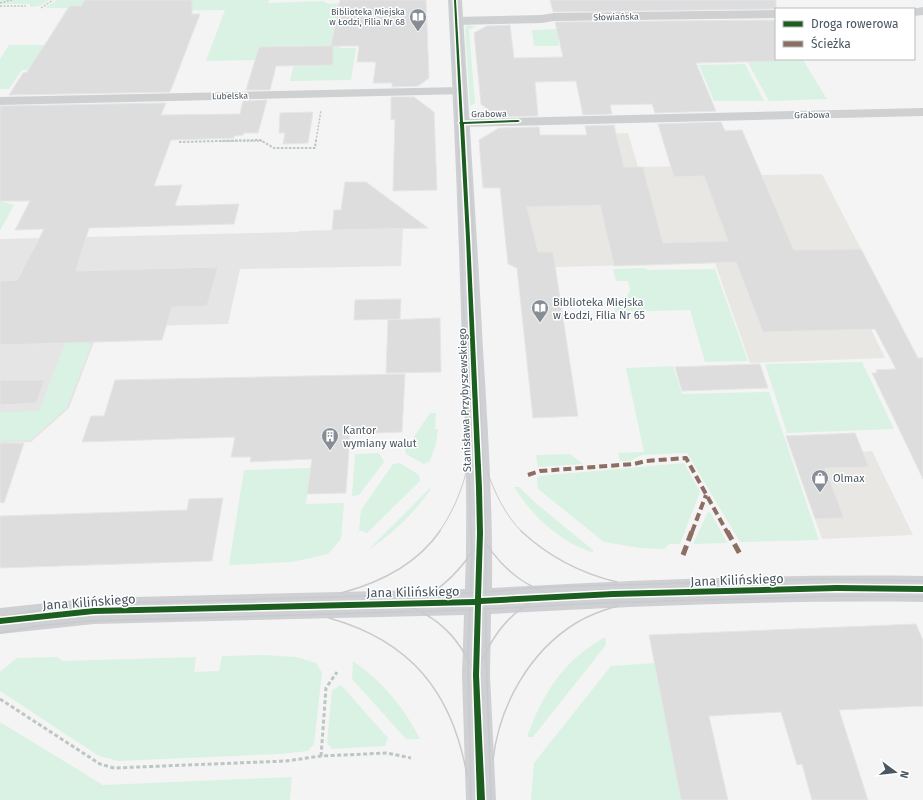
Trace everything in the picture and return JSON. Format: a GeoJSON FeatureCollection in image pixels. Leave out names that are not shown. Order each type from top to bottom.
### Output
{"type":"FeatureCollection","features":[{"type":"Feature","properties":{"kind":"street","name":"Stanisława Przybyszewskiego"},"geometry":{"type":"LineString","coordinates":[[455,0],[468,238],[478,464],[480,533],[476,675],[481,800]]}},
{"type":"Feature","properties":{"kind":"street","name":"Słowiańska"},"geometry":{"type":"LineString","coordinates":[[456,21],[775,14]]}},
{"type":"Feature","properties":{"kind":"street","name":"Lubelska"},"geometry":{"type":"LineString","coordinates":[[0,101],[460,91]]}},
{"type":"Feature","properties":{"kind":"street","name":"Grabowa"},"geometry":{"type":"LineString","coordinates":[[462,123],[923,112]]}},
{"type":"Feature","properties":{"kind":"street","name":"Jana Kilińskiego"},"geometry":{"type":"LineString","coordinates":[[0,621],[94,611],[479,601],[613,594],[837,588],[923,589]]}},
{"type":"Feature","properties":{"kind":"path"},"geometry":{"type":"LineString","coordinates":[[0,3],[12,0]]}},
{"type":"Feature","properties":{"kind":"path"},"geometry":{"type":"LineString","coordinates":[[41,8],[53,0]]}},
{"type":"Feature","properties":{"kind":"path"},"geometry":{"type":"LineString","coordinates":[[0,6],[26,6]]}},
{"type":"Feature","properties":{"kind":"path"},"geometry":{"type":"LineString","coordinates":[[179,142],[260,140],[274,148],[315,148],[321,108]]}},
{"type":"Feature","properties":{"kind":"path"},"geometry":{"type":"LineString","coordinates":[[321,756],[326,688],[336,672]]}},
{"type":"Feature","properties":{"kind":"path"},"geometry":{"type":"LineString","coordinates":[[0,699],[100,764],[114,768],[286,761],[321,756],[387,753],[412,758]]}},
{"type":"Feature","properties":{"kind":"shaded area"},"geometry":{"type":"Polygon","coordinates":[[[628,133],[638,167],[688,166],[761,175],[822,174],[902,328],[871,329],[885,358],[750,363],[715,263],[517,268],[508,264],[505,230],[528,187],[605,134],[628,133]]]}},
{"type":"Feature","properties":{"kind":"shaded area"},"geometry":{"type":"Polygon","coordinates":[[[403,228],[401,266],[240,269],[228,324],[96,327],[91,342],[94,342],[69,408],[31,442],[0,443],[0,239],[403,228]]]}},
{"type":"Feature","properties":{"kind":"shaded area"},"geometry":{"type":"Polygon","coordinates":[[[855,433],[863,452],[872,451],[913,535],[822,539],[786,436],[855,433]]]}},
{"type":"Feature","properties":{"kind":"green space"},"geometry":{"type":"Polygon","coordinates":[[[0,0],[49,0],[40,6],[30,7],[30,4],[0,4],[0,0]]]}},
{"type":"Feature","properties":{"kind":"green space"},"geometry":{"type":"Polygon","coordinates":[[[57,0],[269,0],[268,3],[323,1],[329,4],[348,3],[340,48],[356,48],[351,80],[290,81],[295,59],[206,61],[225,10],[86,12],[51,70],[22,70],[9,89],[0,89],[0,59],[9,45],[45,45],[67,8],[45,8],[57,0]]]}},
{"type":"Feature","properties":{"kind":"green space"},"geometry":{"type":"Polygon","coordinates":[[[467,25],[475,26],[469,30],[475,103],[470,106],[465,27],[467,25]]]}},
{"type":"Feature","properties":{"kind":"green space"},"geometry":{"type":"Polygon","coordinates":[[[557,29],[559,46],[534,46],[532,30],[557,29]]]}},
{"type":"Feature","properties":{"kind":"green space"},"geometry":{"type":"Polygon","coordinates":[[[803,60],[827,99],[769,101],[747,61],[803,60]]]}},
{"type":"Feature","properties":{"kind":"green space"},"geometry":{"type":"Polygon","coordinates":[[[745,64],[764,101],[714,101],[699,65],[745,64]]]}},
{"type":"Feature","properties":{"kind":"green space"},"geometry":{"type":"Polygon","coordinates":[[[0,201],[14,205],[0,231],[0,201]]]}},
{"type":"Feature","properties":{"kind":"green space"},"geometry":{"type":"Polygon","coordinates":[[[644,268],[649,270],[715,269],[748,361],[705,362],[690,310],[615,312],[614,301],[628,295],[630,289],[628,281],[616,281],[613,269],[644,268]]]}},
{"type":"Feature","properties":{"kind":"green space"},"geometry":{"type":"Polygon","coordinates":[[[96,321],[88,344],[91,345],[67,407],[31,440],[0,441],[0,412],[39,411],[73,322],[96,321]]]}},
{"type":"Feature","properties":{"kind":"green space"},"geometry":{"type":"Polygon","coordinates":[[[862,362],[894,429],[787,433],[765,364],[862,362]]]}},
{"type":"Feature","properties":{"kind":"green space"},"geometry":{"type":"Polygon","coordinates":[[[673,366],[682,394],[769,392],[819,540],[740,542],[687,453],[642,455],[630,461],[620,461],[618,453],[644,452],[626,368],[673,366]]]}},
{"type":"Feature","properties":{"kind":"green space"},"geometry":{"type":"Polygon","coordinates":[[[430,413],[436,413],[435,429],[438,429],[436,444],[430,461],[424,464],[406,454],[405,450],[430,413]]]}},
{"type":"Feature","properties":{"kind":"green space"},"geometry":{"type":"Polygon","coordinates":[[[379,453],[384,462],[359,495],[352,496],[355,454],[379,453]]]}},
{"type":"Feature","properties":{"kind":"green space"},"geometry":{"type":"Polygon","coordinates":[[[570,454],[583,464],[538,467],[536,455],[570,454]]]}},
{"type":"Feature","properties":{"kind":"green space"},"geometry":{"type":"Polygon","coordinates":[[[400,463],[419,475],[420,481],[367,533],[359,530],[361,510],[393,464],[400,463]]]}},
{"type":"Feature","properties":{"kind":"green space"},"geometry":{"type":"Polygon","coordinates":[[[684,463],[700,492],[680,544],[669,544],[664,549],[640,548],[604,542],[538,489],[537,478],[539,476],[684,463]]]}},
{"type":"Feature","properties":{"kind":"green space"},"geometry":{"type":"Polygon","coordinates":[[[310,468],[306,504],[344,503],[341,539],[328,554],[292,562],[229,565],[244,470],[310,468]]]}},
{"type":"Feature","properties":{"kind":"green space"},"geometry":{"type":"Polygon","coordinates":[[[514,487],[519,487],[538,505],[593,550],[593,553],[569,542],[548,527],[530,509],[514,487]]]}},
{"type":"Feature","properties":{"kind":"green space"},"geometry":{"type":"Polygon","coordinates":[[[429,489],[431,489],[417,507],[402,522],[386,537],[368,550],[429,489]]]}},
{"type":"Feature","properties":{"kind":"green space"},"geometry":{"type":"Polygon","coordinates":[[[708,512],[711,513],[727,543],[693,544],[708,512]]]}},
{"type":"Feature","properties":{"kind":"green space"},"geometry":{"type":"Polygon","coordinates":[[[605,637],[606,645],[533,737],[527,737],[541,703],[561,673],[582,652],[605,637]]]}},
{"type":"Feature","properties":{"kind":"green space"},"geometry":{"type":"Polygon","coordinates":[[[264,655],[296,657],[316,663],[322,673],[314,744],[308,751],[280,754],[118,761],[99,756],[0,691],[0,672],[17,658],[57,657],[63,661],[196,657],[194,672],[219,671],[222,656],[264,655]]]}},
{"type":"Feature","properties":{"kind":"green space"},"geometry":{"type":"Polygon","coordinates":[[[353,661],[383,686],[407,716],[420,739],[406,739],[352,679],[353,661]]]}},
{"type":"Feature","properties":{"kind":"green space"},"geometry":{"type":"Polygon","coordinates":[[[655,663],[682,800],[531,800],[534,763],[611,666],[655,663]]]}},
{"type":"Feature","properties":{"kind":"green space"},"geometry":{"type":"Polygon","coordinates":[[[341,685],[388,738],[385,746],[332,749],[327,743],[332,690],[341,685]]]}},
{"type":"Feature","properties":{"kind":"green space"},"geometry":{"type":"Polygon","coordinates":[[[0,722],[103,785],[292,777],[290,800],[0,800],[0,722]]]}},
{"type":"Feature","properties":{"kind":"building"},"geometry":{"type":"Polygon","coordinates":[[[85,0],[192,0],[192,14],[200,14],[170,92],[9,95],[23,73],[27,72],[70,6],[81,6],[85,0]]]}},
{"type":"Feature","properties":{"kind":"building"},"geometry":{"type":"Polygon","coordinates":[[[340,0],[426,0],[429,78],[418,86],[392,87],[392,83],[373,83],[376,62],[357,62],[359,46],[333,46],[333,65],[276,66],[270,90],[246,90],[259,47],[331,46],[340,0]]]}},
{"type":"Feature","properties":{"kind":"building"},"geometry":{"type":"Polygon","coordinates":[[[550,0],[776,0],[775,9],[553,12],[550,0]]]}},
{"type":"Feature","properties":{"kind":"building"},"geometry":{"type":"Polygon","coordinates":[[[775,20],[776,61],[696,63],[716,111],[655,113],[652,104],[610,105],[612,114],[583,115],[576,81],[535,82],[538,116],[498,117],[481,104],[474,33],[487,26],[510,25],[514,58],[563,57],[555,22],[775,20]]]}},
{"type":"Feature","properties":{"kind":"building"},"geometry":{"type":"Polygon","coordinates":[[[391,97],[414,97],[434,112],[437,190],[393,191],[395,119],[391,120],[391,97]]]}},
{"type":"Feature","properties":{"kind":"building"},"geometry":{"type":"Polygon","coordinates":[[[267,100],[258,133],[244,133],[243,135],[234,136],[234,138],[171,140],[154,186],[182,185],[175,206],[239,204],[234,224],[89,228],[76,271],[218,267],[207,306],[172,307],[162,340],[0,345],[0,281],[17,280],[44,229],[15,230],[30,201],[0,201],[0,106],[166,103],[161,115],[240,114],[243,101],[267,100]]]}},
{"type":"Feature","properties":{"kind":"building"},"geometry":{"type":"Polygon","coordinates":[[[313,112],[308,143],[283,144],[285,133],[279,133],[280,113],[313,112]]]}},
{"type":"Feature","properties":{"kind":"building"},"geometry":{"type":"Polygon","coordinates":[[[721,122],[725,131],[742,130],[794,250],[861,249],[918,358],[923,358],[923,479],[872,373],[877,373],[876,370],[896,369],[875,329],[763,332],[736,262],[614,266],[600,205],[527,207],[538,252],[553,252],[578,416],[533,418],[517,268],[508,264],[500,188],[483,188],[479,140],[499,128],[539,127],[540,135],[587,135],[585,126],[614,125],[624,167],[643,167],[663,243],[728,241],[704,176],[674,177],[658,124],[721,122]]]}},
{"type":"Feature","properties":{"kind":"building"},"geometry":{"type":"Polygon","coordinates":[[[345,182],[366,182],[428,228],[332,230],[334,210],[341,210],[345,182]]]}},
{"type":"Feature","properties":{"kind":"building"},"geometry":{"type":"Polygon","coordinates":[[[401,299],[400,319],[354,320],[355,300],[401,299]]]}},
{"type":"Feature","properties":{"kind":"building"},"geometry":{"type":"Polygon","coordinates":[[[440,318],[441,372],[386,373],[388,320],[440,318]]]}},
{"type":"Feature","properties":{"kind":"building"},"geometry":{"type":"Polygon","coordinates":[[[760,364],[768,388],[682,391],[675,367],[760,364]]]}},
{"type":"Feature","properties":{"kind":"building"},"geometry":{"type":"Polygon","coordinates":[[[405,374],[402,432],[350,434],[346,493],[307,494],[312,459],[250,462],[251,457],[231,457],[235,437],[82,442],[91,416],[104,416],[115,380],[405,374]]]}},
{"type":"Feature","properties":{"kind":"building"},"geometry":{"type":"Polygon","coordinates":[[[0,380],[45,380],[36,403],[0,405],[0,380]]]}},
{"type":"Feature","properties":{"kind":"building","name":"Olmax"},"geometry":{"type":"Polygon","coordinates":[[[855,433],[869,467],[825,468],[844,518],[815,519],[786,436],[855,433]]]}},
{"type":"Feature","properties":{"kind":"building"},"geometry":{"type":"Polygon","coordinates":[[[0,443],[24,443],[4,503],[0,502],[0,443]]]}},
{"type":"Feature","properties":{"kind":"building"},"geometry":{"type":"Polygon","coordinates":[[[223,498],[212,561],[0,568],[0,516],[187,510],[189,499],[223,498]]]}},
{"type":"Feature","properties":{"kind":"building"},"geometry":{"type":"Polygon","coordinates":[[[916,624],[923,640],[923,706],[839,710],[868,800],[812,800],[802,764],[797,765],[781,712],[709,716],[728,800],[681,800],[649,635],[916,624]]]}},
{"type":"Feature","properties":{"kind":"tram line"},"geometry":{"type":"LineString","coordinates":[[450,0],[458,142],[471,532]]}},
{"type":"Feature","properties":{"kind":"tram line"},"geometry":{"type":"LineString","coordinates":[[459,0],[471,186],[486,532]]}},
{"type":"Feature","properties":{"kind":"tram line"},"geometry":{"type":"LineString","coordinates":[[487,471],[501,503],[510,518],[521,531]]}},
{"type":"Feature","properties":{"kind":"tram line"},"geometry":{"type":"LineString","coordinates":[[439,532],[455,504],[466,473]]}},
{"type":"Feature","properties":{"kind":"tram line"},"geometry":{"type":"LineString","coordinates":[[474,514],[480,532]]}},
{"type":"Feature","properties":{"kind":"tram line"},"geometry":{"type":"LineString","coordinates":[[341,593],[369,584],[396,571],[420,553],[431,543],[440,531]]}},
{"type":"Feature","properties":{"kind":"tram line"},"geometry":{"type":"LineString","coordinates":[[471,531],[472,552]]}},
{"type":"Feature","properties":{"kind":"tram line"},"geometry":{"type":"LineString","coordinates":[[479,531],[486,543]]}},
{"type":"Feature","properties":{"kind":"tram line"},"geometry":{"type":"LineString","coordinates":[[521,531],[542,549],[565,563],[590,574],[617,582]]}},
{"type":"Feature","properties":{"kind":"tram line"},"geometry":{"type":"LineString","coordinates":[[486,532],[486,543]]}},
{"type":"Feature","properties":{"kind":"tram line"},"geometry":{"type":"LineString","coordinates":[[486,543],[506,568],[517,577],[536,588]]}},
{"type":"Feature","properties":{"kind":"tram line"},"geometry":{"type":"LineString","coordinates":[[486,543],[486,592]]}},
{"type":"Feature","properties":{"kind":"tram line"},"geometry":{"type":"LineString","coordinates":[[430,594],[444,584],[459,569],[472,552]]}},
{"type":"Feature","properties":{"kind":"tram line"},"geometry":{"type":"LineString","coordinates":[[470,593],[472,552]]}},
{"type":"Feature","properties":{"kind":"tram line"},"geometry":{"type":"LineString","coordinates":[[536,588],[824,579],[923,581]]}},
{"type":"Feature","properties":{"kind":"tram line"},"geometry":{"type":"LineString","coordinates":[[486,592],[536,588]]}},
{"type":"Feature","properties":{"kind":"tram line"},"geometry":{"type":"LineString","coordinates":[[536,588],[549,594]]}},
{"type":"Feature","properties":{"kind":"tram line"},"geometry":{"type":"LineString","coordinates":[[549,594],[559,590]]}},
{"type":"Feature","properties":{"kind":"tram line"},"geometry":{"type":"LineString","coordinates":[[470,593],[486,592]]}},
{"type":"Feature","properties":{"kind":"tram line"},"geometry":{"type":"LineString","coordinates":[[486,592],[486,609]]}},
{"type":"Feature","properties":{"kind":"tram line"},"geometry":{"type":"LineString","coordinates":[[430,594],[470,593]]}},
{"type":"Feature","properties":{"kind":"tram line"},"geometry":{"type":"LineString","coordinates":[[470,593],[470,610]]}},
{"type":"Feature","properties":{"kind":"tram line"},"geometry":{"type":"LineString","coordinates":[[0,617],[56,607],[86,604],[430,594]]}},
{"type":"Feature","properties":{"kind":"tram line"},"geometry":{"type":"LineString","coordinates":[[409,605],[430,594]]}},
{"type":"Feature","properties":{"kind":"tram line"},"geometry":{"type":"LineString","coordinates":[[524,607],[549,594]]}},
{"type":"Feature","properties":{"kind":"tram line"},"geometry":{"type":"LineString","coordinates":[[549,594],[573,601]]}},
{"type":"Feature","properties":{"kind":"tram line"},"geometry":{"type":"LineString","coordinates":[[524,607],[600,603],[840,596],[923,597]]}},
{"type":"Feature","properties":{"kind":"tram line"},"geometry":{"type":"LineString","coordinates":[[388,599],[409,605]]}},
{"type":"Feature","properties":{"kind":"tram line"},"geometry":{"type":"LineString","coordinates":[[409,605],[419,611]]}},
{"type":"Feature","properties":{"kind":"tram line"},"geometry":{"type":"LineString","coordinates":[[493,760],[496,740],[502,720],[519,682],[531,665],[544,649],[559,635],[576,623],[596,613],[618,606]]}},
{"type":"Feature","properties":{"kind":"tram line"},"geometry":{"type":"LineString","coordinates":[[486,609],[524,607]]}},
{"type":"Feature","properties":{"kind":"tram line"},"geometry":{"type":"LineString","coordinates":[[486,652],[506,622],[524,607]]}},
{"type":"Feature","properties":{"kind":"tram line"},"geometry":{"type":"LineString","coordinates":[[470,610],[486,609]]}},
{"type":"Feature","properties":{"kind":"tram line"},"geometry":{"type":"LineString","coordinates":[[486,609],[486,652]]}},
{"type":"Feature","properties":{"kind":"tram line"},"geometry":{"type":"LineString","coordinates":[[419,611],[470,610]]}},
{"type":"Feature","properties":{"kind":"tram line"},"geometry":{"type":"LineString","coordinates":[[468,661],[470,610]]}},
{"type":"Feature","properties":{"kind":"tram line"},"geometry":{"type":"LineString","coordinates":[[0,633],[37,626],[88,621],[419,611]]}},
{"type":"Feature","properties":{"kind":"tram line"},"geometry":{"type":"LineString","coordinates":[[419,611],[439,623],[451,635],[468,661]]}},
{"type":"Feature","properties":{"kind":"tram line"},"geometry":{"type":"LineString","coordinates":[[329,618],[358,628],[383,641],[405,656],[423,674],[438,695],[451,719],[460,745],[467,775]]}},
{"type":"Feature","properties":{"kind":"tram line"},"geometry":{"type":"LineString","coordinates":[[476,676],[486,652]]}},
{"type":"Feature","properties":{"kind":"tram line"},"geometry":{"type":"LineString","coordinates":[[486,652],[491,800]]}},
{"type":"Feature","properties":{"kind":"tram line"},"geometry":{"type":"LineString","coordinates":[[468,661],[478,681],[484,700]]}},
{"type":"Feature","properties":{"kind":"tram line"},"geometry":{"type":"LineString","coordinates":[[468,661],[471,800]]}},
{"type":"Feature","properties":{"kind":"marked path"},"geometry":{"type":"LineString","coordinates":[[528,475],[540,471],[634,464],[646,461],[686,458],[740,554]]}},
{"type":"Feature","properties":{"kind":"marked path"},"geometry":{"type":"LineString","coordinates":[[683,555],[706,495]]}},
{"type":"Feature","properties":{"kind":"cycle path"},"geometry":{"type":"LineString","coordinates":[[455,0],[468,238],[479,488],[480,533],[476,675],[481,800]]}},
{"type":"Feature","properties":{"kind":"cycle path"},"geometry":{"type":"LineString","coordinates":[[461,123],[518,121]]}},
{"type":"Feature","properties":{"kind":"cycle path"},"geometry":{"type":"LineString","coordinates":[[0,621],[94,611],[470,602],[613,594],[837,588],[923,589]]}},
{"type":"Feature","properties":{"kind":"place","name":"Biblioteka Miejska w Łodzi, Filia Nr 68"},"geometry":{"type":"Point","coordinates":[418,32]}},
{"type":"Feature","properties":{"kind":"place","name":"Biblioteka Miejska w Łodzi, Filia Nr 65"},"geometry":{"type":"Point","coordinates":[540,323]}},
{"type":"Feature","properties":{"kind":"place","name":"Kantor wymiany walut"},"geometry":{"type":"Point","coordinates":[330,451]}},
{"type":"Feature","properties":{"kind":"place","name":"Olmax"},"geometry":{"type":"Point","coordinates":[820,493]}}]}
